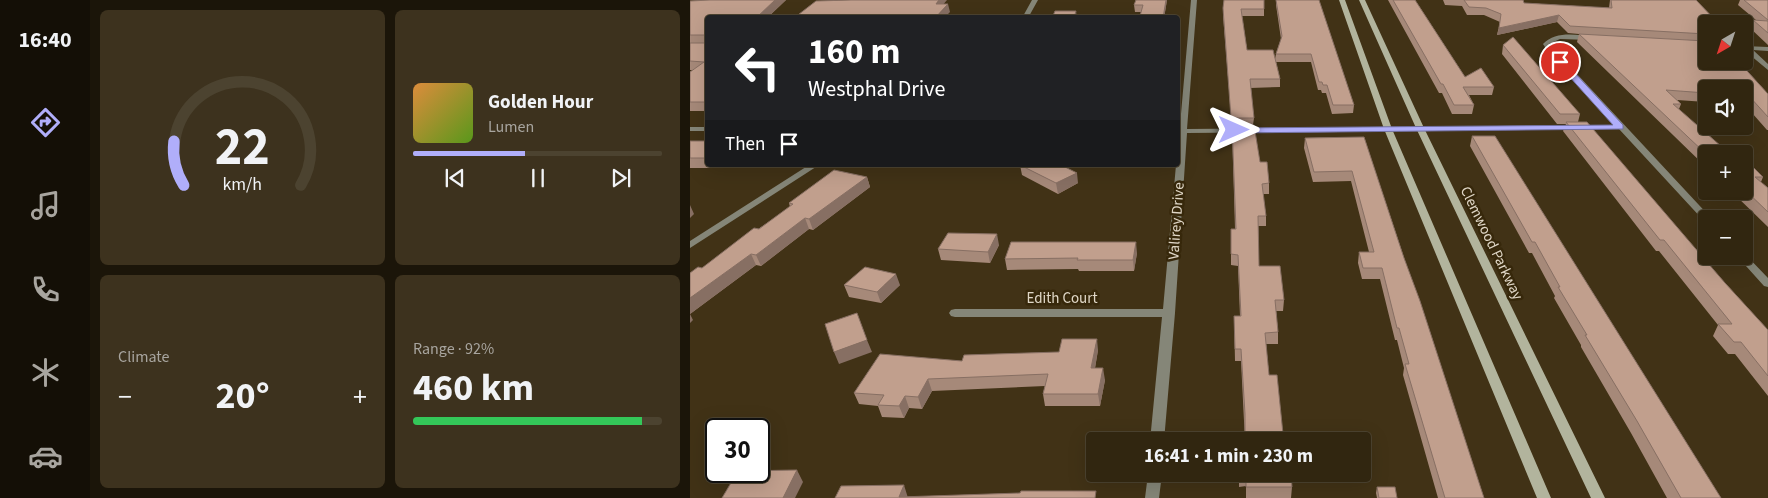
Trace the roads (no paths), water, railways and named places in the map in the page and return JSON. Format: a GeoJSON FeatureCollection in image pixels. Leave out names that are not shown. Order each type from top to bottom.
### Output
{"type":"FeatureCollection","features":[{"type":"Feature","properties":{"kind":"street"},"geometry":{"type":"LineString","coordinates":[[1027,15],[1035,0]]}},
{"type":"Feature","properties":{"kind":"street","name":"Valirey Drive"},"geometry":{"type":"LineString","coordinates":[[1180,143],[1194,0]]}},
{"type":"Feature","properties":{"kind":"street"},"geometry":{"type":"LineString","coordinates":[[1342,0],[1388,129],[1544,498]]}},
{"type":"Feature","properties":{"kind":"street","name":"Clemwood Parkway"},"geometry":{"type":"LineString","coordinates":[[1362,0],[1420,128],[1598,498]]}},
{"type":"Feature","properties":{"kind":"street"},"geometry":{"type":"LineString","coordinates":[[1595,38],[1563,37],[1550,40],[1546,44],[1698,210]]}},
{"type":"Feature","properties":{"kind":"street"},"geometry":{"type":"LineString","coordinates":[[1753,48],[1768,49]]}},
{"type":"Feature","properties":{"kind":"street"},"geometry":{"type":"LineString","coordinates":[[1753,55],[1768,68]]}},
{"type":"Feature","properties":{"kind":"street"},"geometry":{"type":"LineString","coordinates":[[1182,131],[1620,127]]}},
{"type":"Feature","properties":{"kind":"street"},"geometry":{"type":"LineString","coordinates":[[690,129],[705,129]]}},
{"type":"Feature","properties":{"kind":"street"},"geometry":{"type":"LineString","coordinates":[[690,245],[812,167]]}},
{"type":"Feature","properties":{"kind":"street","name":"Valirey Drive"},"geometry":{"type":"LineString","coordinates":[[1158,432],[1169,313],[1178,167]]}},
{"type":"Feature","properties":{"kind":"street"},"geometry":{"type":"LineString","coordinates":[[1750,265],[1768,284]]}},
{"type":"Feature","properties":{"kind":"street","name":"Edith Court"},"geometry":{"type":"LineString","coordinates":[[955,313],[1169,313]]}},
{"type":"Feature","properties":{"kind":"street"},"geometry":{"type":"LineString","coordinates":[[1152,498],[1154,482]]}}]}
